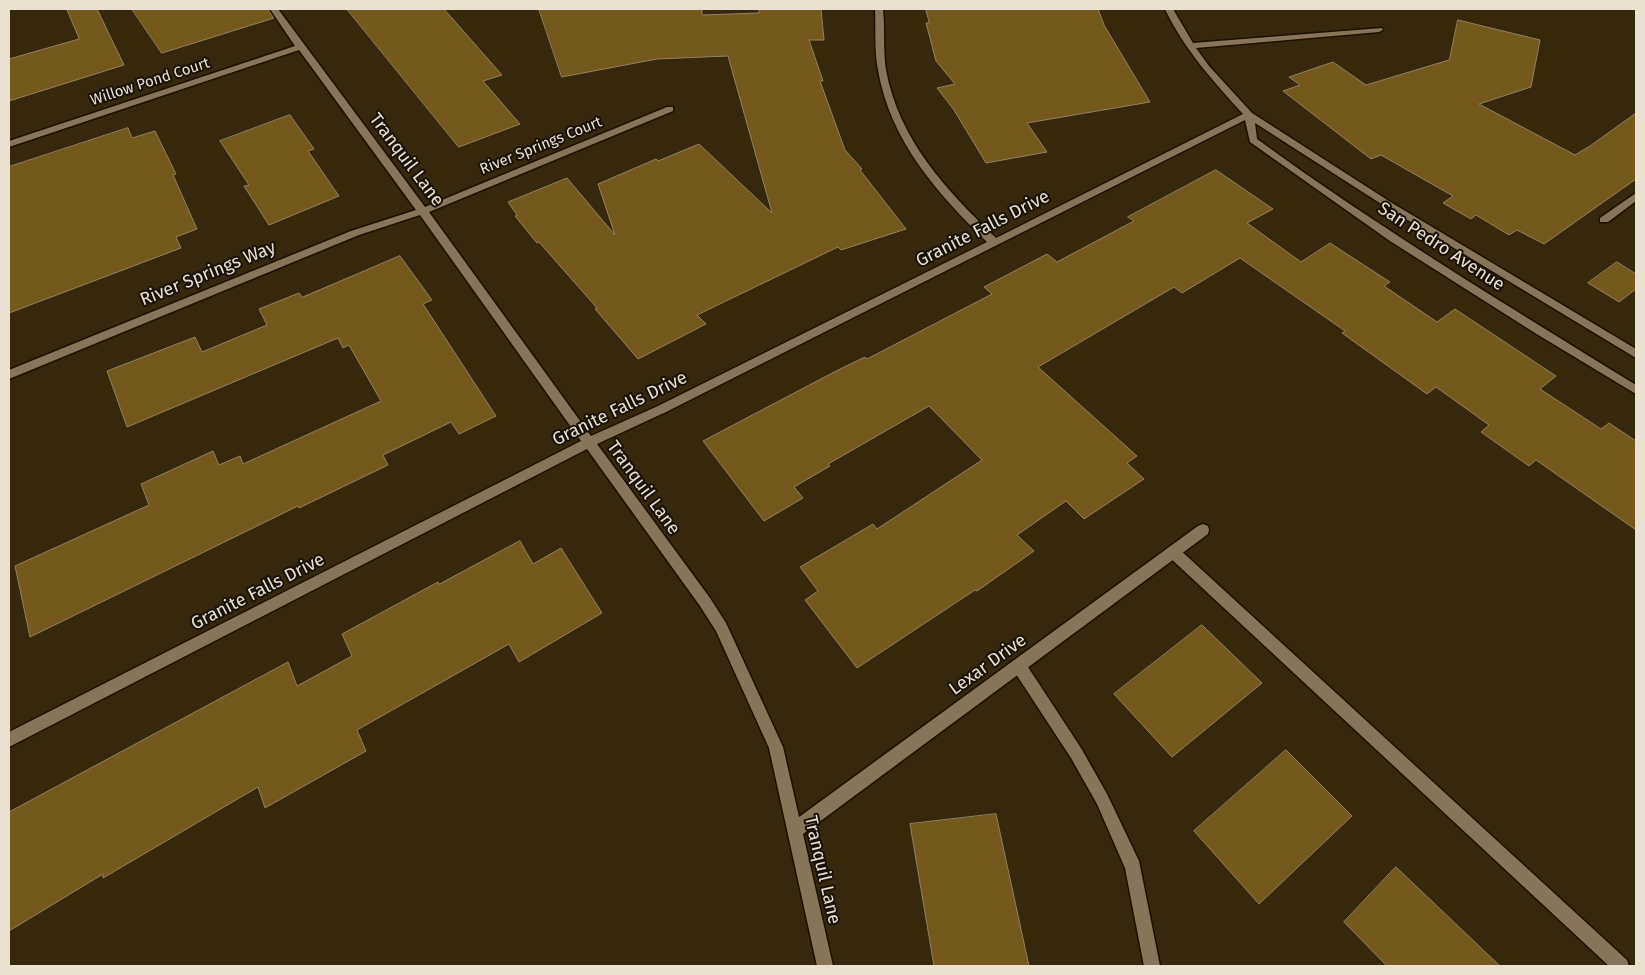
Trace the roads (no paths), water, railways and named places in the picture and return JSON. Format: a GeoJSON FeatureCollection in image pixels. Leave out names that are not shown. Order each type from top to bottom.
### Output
{"type":"FeatureCollection","features":[{"type":"Feature","properties":{"kind":"street","name":"Tranquil Lane"},"geometry":{"type":"LineString","coordinates":[[274,9],[705,602],[721,627],[776,747],[825,966]]}},
{"type":"Feature","properties":{"kind":"street"},"geometry":{"type":"LineString","coordinates":[[879,9],[882,68],[888,98],[900,128],[918,160],[952,203],[995,243]]}},
{"type":"Feature","properties":{"kind":"street","name":"San Pedro Avenue"},"geometry":{"type":"LineString","coordinates":[[1169,9],[1190,46],[1206,68],[1249,115],[1357,185],[1636,354]]}},
{"type":"Feature","properties":{"kind":"street"},"geometry":{"type":"LineString","coordinates":[[1190,46],[1379,30]]}},
{"type":"Feature","properties":{"kind":"street","name":"Willow Pond Court"},"geometry":{"type":"LineString","coordinates":[[9,144],[300,47]]}},
{"type":"Feature","properties":{"kind":"street","name":"River Springs Court"},"geometry":{"type":"LineString","coordinates":[[422,211],[670,109]]}},
{"type":"Feature","properties":{"kind":"street","name":"Granite Falls Drive"},"geometry":{"type":"LineString","coordinates":[[9,740],[588,443],[662,409],[1249,115]]}},
{"type":"Feature","properties":{"kind":"street","name":"San Pedro Avenue"},"geometry":{"type":"LineString","coordinates":[[1249,115],[1253,140],[1293,171],[1444,272],[1636,390]]}},
{"type":"Feature","properties":{"kind":"street"},"geometry":{"type":"LineString","coordinates":[[1604,220],[1636,196]]}},
{"type":"Feature","properties":{"kind":"street","name":"River Springs Way"},"geometry":{"type":"LineString","coordinates":[[9,375],[354,233],[422,211]]}},
{"type":"Feature","properties":{"kind":"street","name":"Lexar Drive"},"geometry":{"type":"LineString","coordinates":[[795,830],[1203,530]]}},
{"type":"Feature","properties":{"kind":"street"},"geometry":{"type":"LineString","coordinates":[[1173,552],[1621,966]]}},
{"type":"Feature","properties":{"kind":"street"},"geometry":{"type":"LineString","coordinates":[[1019,666],[1076,753],[1102,799],[1134,867],[1152,966]]}}]}
